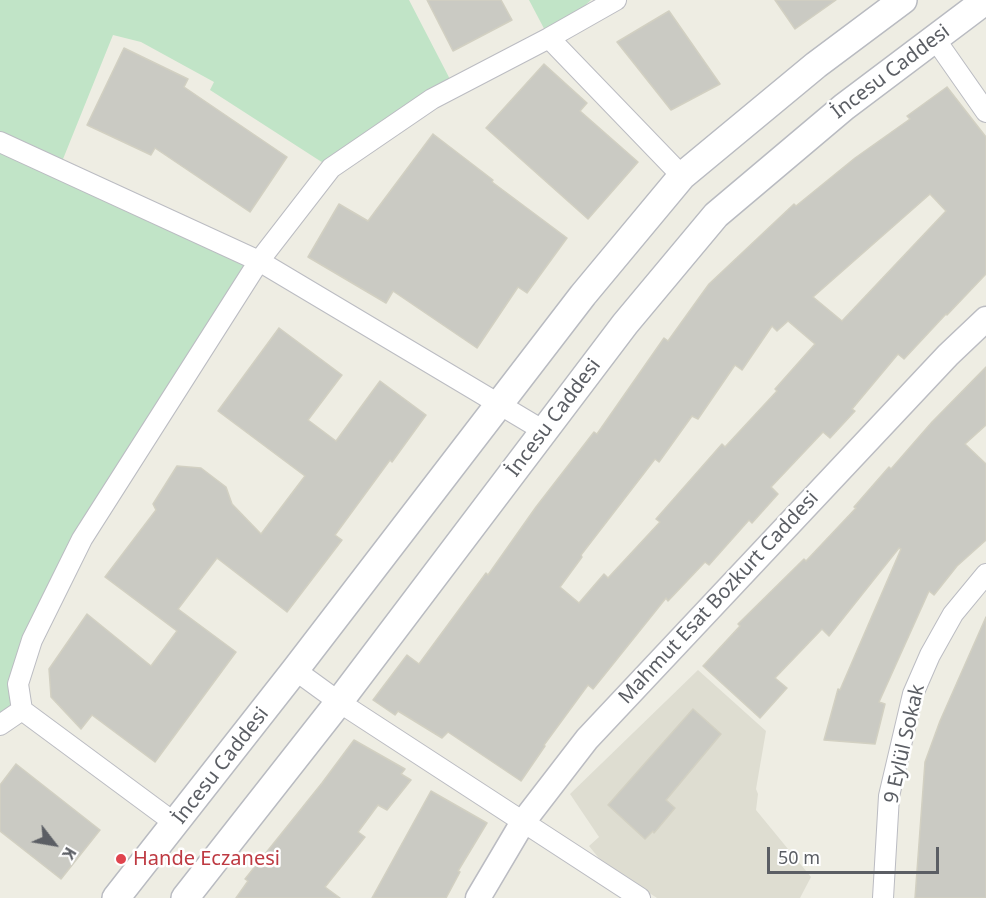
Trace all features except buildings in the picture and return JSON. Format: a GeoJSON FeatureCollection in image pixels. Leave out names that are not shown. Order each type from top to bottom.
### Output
{"type":"FeatureCollection","features":[{"type":"Feature","properties":{"kind":"main road","name":"İncesu Caddesi"},"geometry":{"type":"LineString","coordinates":[[116,898],[296,670],[583,295],[682,176],[816,65],[903,0]]}},
{"type":"Feature","properties":{"kind":"main road","name":"İncesu Caddesi"},"geometry":{"type":"LineString","coordinates":[[185,898],[339,702],[625,324],[717,215],[844,107],[986,0]]}},
{"type":"Feature","properties":{"kind":"street"},"geometry":{"type":"LineString","coordinates":[[176,824],[22,710],[18,684],[32,640],[82,539],[259,261],[331,168],[432,99],[616,0]]}},
{"type":"Feature","properties":{"kind":"street"},"geometry":{"type":"LineString","coordinates":[[549,38],[682,176]]}},
{"type":"Feature","properties":{"kind":"street"},"geometry":{"type":"LineString","coordinates":[[935,39],[986,112]]}},
{"type":"Feature","properties":{"kind":"street"},"geometry":{"type":"LineString","coordinates":[[0,142],[259,261],[544,431]]}},
{"type":"Feature","properties":{"kind":"street","name":"Mahmut Esat Bozkurt Caddesi"},"geometry":{"type":"LineString","coordinates":[[478,898],[523,822],[587,739],[948,355],[986,319]]}},
{"type":"Feature","properties":{"kind":"street","name":"9 Eylül Sokak"},"geometry":{"type":"LineString","coordinates":[[883,898],[889,796],[913,694],[930,655],[953,614],[986,574]]}},
{"type":"Feature","properties":{"kind":"street"},"geometry":{"type":"LineString","coordinates":[[296,670],[339,702],[640,898]]}},
{"type":"Feature","properties":{"kind":"street"},"geometry":{"type":"LineString","coordinates":[[0,726],[22,710]]}},
{"type":"Feature","properties":{"kind":"shaded area"},"geometry":{"type":"Polygon","coordinates":[[[698,670],[766,731],[756,789],[758,794],[756,810],[811,877],[800,898],[657,898],[602,862],[589,846],[599,837],[570,794],[698,670]]]}},
{"type":"Feature","properties":{"kind":"green space"},"geometry":{"type":"Polygon","coordinates":[[[0,0],[409,0],[454,87],[331,168],[210,90],[214,82],[141,42],[113,35],[59,169],[259,261],[32,640],[22,710],[0,726],[0,0]]]}},
{"type":"Feature","properties":{"kind":"green space"},"geometry":{"type":"Polygon","coordinates":[[[529,0],[591,0],[549,38],[529,0]]]}},
{"type":"Feature","properties":{"kind":"place","name":"Hande Eczanesi"},"geometry":{"type":"Point","coordinates":[121,859]}}]}
